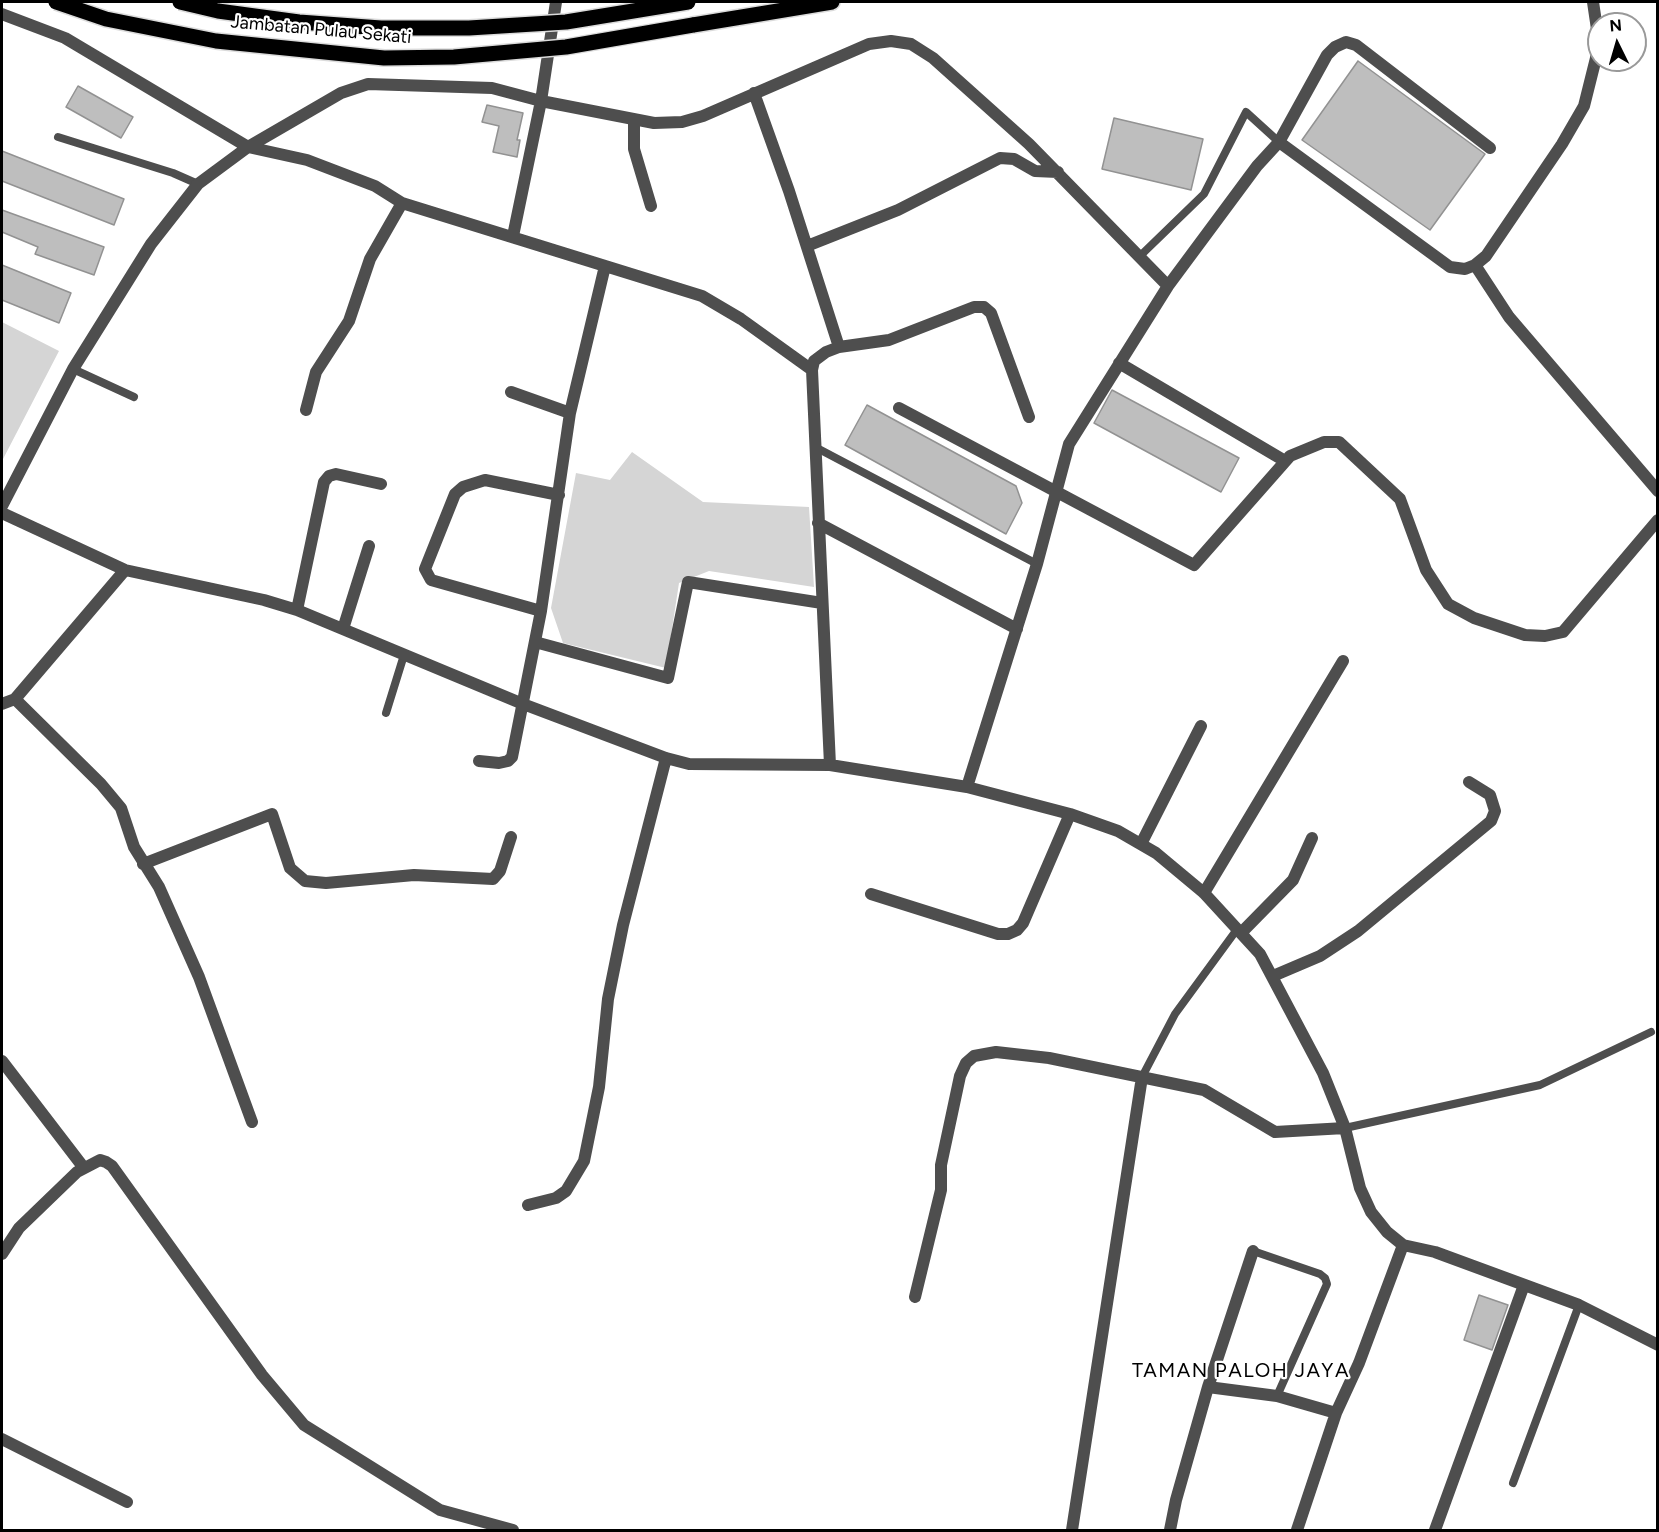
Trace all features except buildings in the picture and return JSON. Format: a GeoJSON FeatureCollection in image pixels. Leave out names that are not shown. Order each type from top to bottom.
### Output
{"type":"FeatureCollection","features":[{"type":"Feature","properties":{"kind":"main road","name":"Jambatan Pulau Sekati"},"geometry":{"type":"LineString","coordinates":[[56,2],[106,19],[216,41],[384,58],[454,57],[566,47],[832,2]]}},
{"type":"Feature","properties":{"kind":"main road","name":"Jambatan Pulau Sekati"},"geometry":{"type":"LineString","coordinates":[[180,2],[218,11],[299,22],[381,28],[469,28],[566,22],[690,2]]}},
{"type":"Feature","properties":{"kind":"street"},"geometry":{"type":"LineString","coordinates":[[513,236],[541,101],[556,2]]}},
{"type":"Feature","properties":{"kind":"street"},"geometry":{"type":"LineString","coordinates":[[1279,142],[1450,267],[1465,269],[1475,266],[1486,256],[1562,144],[1584,106],[1596,58],[1597,29],[1593,2]]}},
{"type":"Feature","properties":{"kind":"street"},"geometry":{"type":"LineString","coordinates":[[2,14],[65,38],[248,147],[307,160],[375,186],[402,203],[711,300],[812,370]]}},
{"type":"Feature","properties":{"kind":"street"},"geometry":{"type":"LineString","coordinates":[[2,506],[73,369],[151,244],[198,184],[248,147],[341,93],[368,84],[492,88],[541,101],[654,123],[682,122],[703,116],[869,44],[891,41],[911,44],[933,58],[1058,172],[1168,286]]}},
{"type":"Feature","properties":{"kind":"street"},"geometry":{"type":"LineString","coordinates":[[967,787],[1037,564],[1069,444],[1168,286],[1257,166],[1279,142],[1327,55],[1335,47],[1346,42],[1356,45],[1490,148]]}},
{"type":"Feature","properties":{"kind":"street"},"geometry":{"type":"LineString","coordinates":[[754,93],[839,347]]}},
{"type":"Feature","properties":{"kind":"street"},"geometry":{"type":"LineString","coordinates":[[634,119],[634,149],[651,206]]}},
{"type":"Feature","properties":{"kind":"street"},"geometry":{"type":"LineString","coordinates":[[807,246],[898,210],[1000,158],[1014,159],[1035,171],[1058,172]]}},
{"type":"Feature","properties":{"kind":"street"},"geometry":{"type":"LineString","coordinates":[[306,410],[316,372],[349,321],[370,259],[402,203]]}},
{"type":"Feature","properties":{"kind":"street"},"geometry":{"type":"LineString","coordinates":[[479,761],[508,761],[512,757],[541,611],[570,413],[605,266]]}},
{"type":"Feature","properties":{"kind":"street"},"geometry":{"type":"LineString","coordinates":[[1475,266],[1509,317],[1658,491]]}},
{"type":"Feature","properties":{"kind":"street"},"geometry":{"type":"LineString","coordinates":[[830,765],[818,523],[812,370],[814,361],[826,351],[889,340],[974,307],[984,307],[991,313],[1029,417]]}},
{"type":"Feature","properties":{"kind":"street"},"geometry":{"type":"LineString","coordinates":[[1119,363],[1285,461]]}},
{"type":"Feature","properties":{"kind":"street"},"geometry":{"type":"LineString","coordinates":[[511,392],[570,413]]}},
{"type":"Feature","properties":{"kind":"street"},"geometry":{"type":"LineString","coordinates":[[899,408],[1194,565],[1285,461],[1297,453],[1324,442],[1339,442],[1400,499],[1426,570],[1448,604],[1474,618],[1525,635],[1545,636],[1563,632],[1658,520]]}},
{"type":"Feature","properties":{"kind":"street"},"geometry":{"type":"LineString","coordinates":[[297,610],[324,482],[329,476],[336,474],[381,484]]}},
{"type":"Feature","properties":{"kind":"street"},"geometry":{"type":"LineString","coordinates":[[541,611],[431,580],[425,569],[455,494],[463,487],[485,480],[559,495]]}},
{"type":"Feature","properties":{"kind":"street"},"geometry":{"type":"LineString","coordinates":[[2,513],[124,570],[264,600],[297,610],[523,704],[666,758],[689,764],[798,767],[830,765],[967,787],[1070,814],[1118,831],[1156,853],[1204,893],[1260,954],[1323,1073],[1345,1128],[1360,1188],[1371,1212],[1387,1232],[1403,1245],[1435,1252],[1579,1305],[1658,1344]]}},
{"type":"Feature","properties":{"kind":"street"},"geometry":{"type":"LineString","coordinates":[[818,523],[1017,629]]}},
{"type":"Feature","properties":{"kind":"street"},"geometry":{"type":"LineString","coordinates":[[343,629],[369,546]]}},
{"type":"Feature","properties":{"kind":"street"},"geometry":{"type":"LineString","coordinates":[[2,704],[15,699],[124,570]]}},
{"type":"Feature","properties":{"kind":"street"},"geometry":{"type":"LineString","coordinates":[[535,642],[668,678],[688,582],[822,603]]}},
{"type":"Feature","properties":{"kind":"street"},"geometry":{"type":"LineString","coordinates":[[1204,893],[1343,661]]}},
{"type":"Feature","properties":{"kind":"street"},"geometry":{"type":"LineString","coordinates":[[15,699],[101,784],[121,808],[134,847],[159,886],[199,977],[252,1122]]}},
{"type":"Feature","properties":{"kind":"street"},"geometry":{"type":"LineString","coordinates":[[1140,844],[1201,726]]}},
{"type":"Feature","properties":{"kind":"street"},"geometry":{"type":"LineString","coordinates":[[528,1204],[556,1198],[566,1191],[584,1161],[599,1087],[608,999],[623,925],[666,758]]}},
{"type":"Feature","properties":{"kind":"street"},"geometry":{"type":"LineString","coordinates":[[1272,976],[1320,956],[1358,931],[1491,821],[1495,811],[1490,795],[1469,782]]}},
{"type":"Feature","properties":{"kind":"street"},"geometry":{"type":"LineString","coordinates":[[143,864],[272,814],[290,868],[305,881],[326,883],[414,875],[493,879],[500,871],[511,837]]}},
{"type":"Feature","properties":{"kind":"street"},"geometry":{"type":"LineString","coordinates":[[872,894],[998,934],[1008,934],[1017,930],[1023,923],[1070,814]]}},
{"type":"Feature","properties":{"kind":"street"},"geometry":{"type":"LineString","coordinates":[[1240,930],[1293,880],[1312,838]]}},
{"type":"Feature","properties":{"kind":"street"},"geometry":{"type":"LineString","coordinates":[[915,1297],[941,1190],[940,1165],[957,1087],[966,1063],[984,1052],[1048,1058],[1204,1090],[1275,1132],[1345,1128]]}},
{"type":"Feature","properties":{"kind":"street"},"geometry":{"type":"LineString","coordinates":[[2,1061],[84,1168]]}},
{"type":"Feature","properties":{"kind":"street"},"geometry":{"type":"LineString","coordinates":[[1072,1530],[1142,1077]]}},
{"type":"Feature","properties":{"kind":"street"},"geometry":{"type":"LineString","coordinates":[[2,1254],[19,1228],[84,1168],[100,1160],[112,1166],[262,1376],[303,1425],[440,1510],[513,1530]]}},
{"type":"Feature","properties":{"kind":"street"},"geometry":{"type":"LineString","coordinates":[[1297,1530],[1336,1413],[1359,1363],[1403,1245]]}},
{"type":"Feature","properties":{"kind":"street"},"geometry":{"type":"LineString","coordinates":[[1170,1530],[1209,1387],[1253,1251]]}},
{"type":"Feature","properties":{"kind":"street"},"geometry":{"type":"LineString","coordinates":[[1436,1530],[1524,1285]]}},
{"type":"Feature","properties":{"kind":"street"},"geometry":{"type":"LineString","coordinates":[[1209,1387],[1277,1396],[1336,1413]]}},
{"type":"Feature","properties":{"kind":"street"},"geometry":{"type":"LineString","coordinates":[[2,1439],[127,1502]]}},
{"type":"Feature","properties":{"kind":"lane"},"geometry":{"type":"LineString","coordinates":[[1139,257],[1204,194],[1246,112],[1279,142]]}},
{"type":"Feature","properties":{"kind":"lane"},"geometry":{"type":"LineString","coordinates":[[58,137],[173,173],[198,184]]}},
{"type":"Feature","properties":{"kind":"lane"},"geometry":{"type":"LineString","coordinates":[[73,369],[134,397]]}},
{"type":"Feature","properties":{"kind":"lane"},"geometry":{"type":"LineString","coordinates":[[815,447],[1037,564]]}},
{"type":"Feature","properties":{"kind":"lane"},"geometry":{"type":"LineString","coordinates":[[386,713],[404,655]]}},
{"type":"Feature","properties":{"kind":"lane"},"geometry":{"type":"LineString","coordinates":[[1142,1077],[1175,1014],[1240,930]]}},
{"type":"Feature","properties":{"kind":"lane"},"geometry":{"type":"LineString","coordinates":[[1345,1128],[1540,1085],[1651,1032]]}},
{"type":"Feature","properties":{"kind":"lane"},"geometry":{"type":"LineString","coordinates":[[1253,1251],[1320,1274],[1325,1278],[1327,1284],[1277,1396]]}},
{"type":"Feature","properties":{"kind":"lane"},"geometry":{"type":"LineString","coordinates":[[1513,1483],[1579,1305]]}},
{"type":"Feature","properties":{"kind":"shaded area"},"geometry":{"type":"Polygon","coordinates":[[[2,322],[59,351],[2,461],[2,322]]]}},
{"type":"Feature","properties":{"kind":"shaded area"},"geometry":{"type":"Polygon","coordinates":[[[632,452],[703,502],[809,507],[814,587],[709,571],[679,583],[666,668],[563,643],[551,608],[576,473],[610,480],[632,452]]]}},
{"type":"Feature","properties":{"kind":"district","name":"TAMAN PALOH JAYA"},"geometry":{"type":"Point","coordinates":[1241,1371]}}]}
